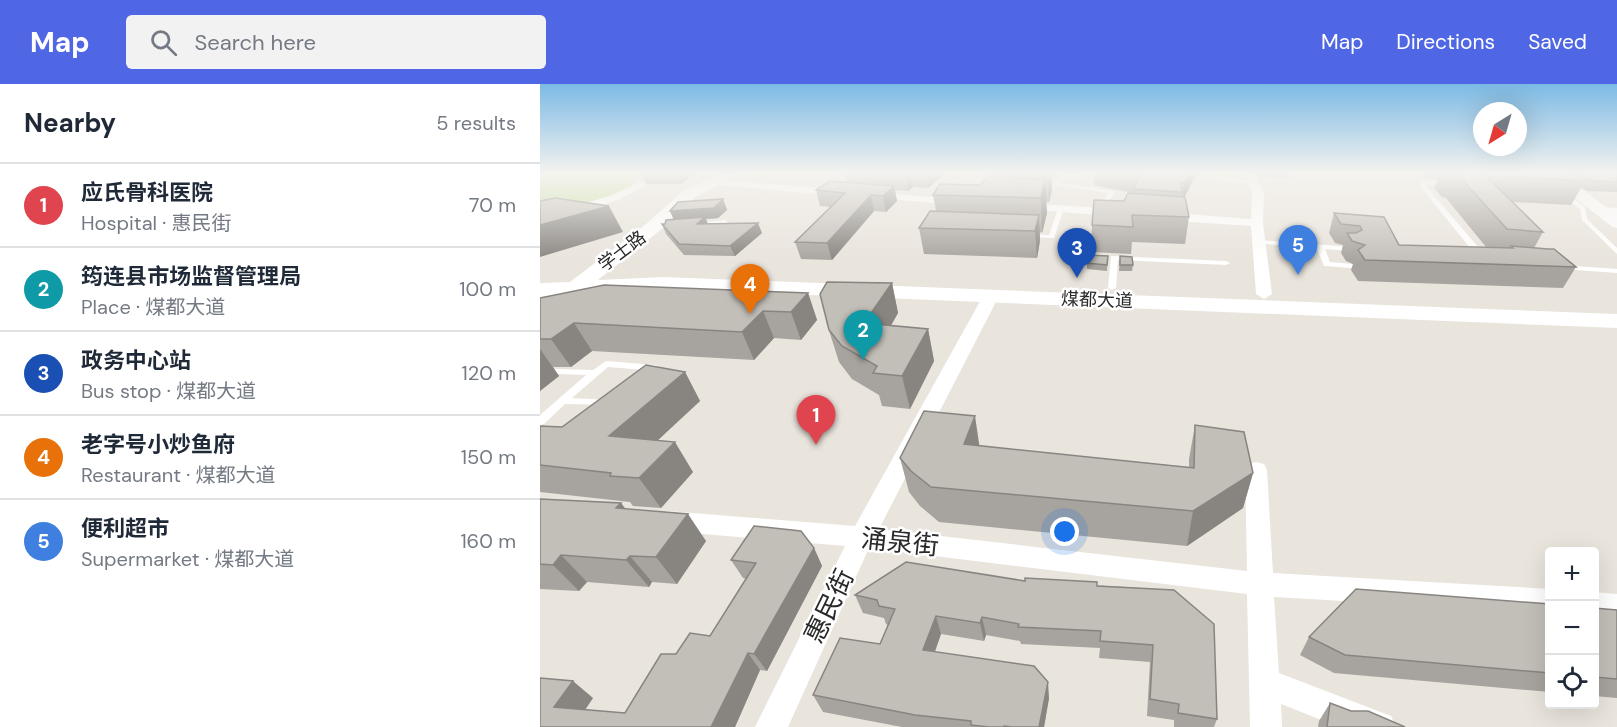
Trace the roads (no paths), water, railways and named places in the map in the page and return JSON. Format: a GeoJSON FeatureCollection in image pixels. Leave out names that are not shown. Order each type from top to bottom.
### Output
{"type":"FeatureCollection","features":[{"type":"Feature","properties":{"kind":"main road","name":"学士路"},"geometry":{"type":"LineString","coordinates":[[540,312],[657,228],[681,203]]}},
{"type":"Feature","properties":{"kind":"main road","name":"煤都大道"},"geometry":{"type":"LineString","coordinates":[[584,280],[640,272],[1112,288],[1265,300],[1617,321]]}},
{"type":"Feature","properties":{"kind":"main road"},"geometry":{"type":"LineString","coordinates":[[540,280],[584,280]]}},
{"type":"Feature","properties":{"kind":"main road"},"geometry":{"type":"LineString","coordinates":[[540,290],[584,280]]}},
{"type":"Feature","properties":{"kind":"main road","name":"煤都大道"},"geometry":{"type":"LineString","coordinates":[[584,280],[991,296],[1617,309]]}},
{"type":"Feature","properties":{"kind":"street"},"geometry":{"type":"LineString","coordinates":[[540,222],[598,203]]}},
{"type":"Feature","properties":{"kind":"street"},"geometry":{"type":"LineString","coordinates":[[924,203],[940,205],[975,203]]}},
{"type":"Feature","properties":{"kind":"street"},"geometry":{"type":"LineString","coordinates":[[1258,203],[1257,223],[1265,300]]}},
{"type":"Feature","properties":{"kind":"street"},"geometry":{"type":"LineString","coordinates":[[1591,203],[1617,223]]}},
{"type":"Feature","properties":{"kind":"street"},"geometry":{"type":"LineString","coordinates":[[1008,205],[1257,223]]}},
{"type":"Feature","properties":{"kind":"street"},"geometry":{"type":"LineString","coordinates":[[1601,211],[1617,212]]}},
{"type":"Feature","properties":{"kind":"street","name":"惠民街"},"geometry":{"type":"LineString","coordinates":[[771,727],[862,537],[991,296]]}},
{"type":"Feature","properties":{"kind":"street"},"geometry":{"type":"LineString","coordinates":[[1256,470],[1266,727]]}},
{"type":"Feature","properties":{"kind":"street","name":"涌泉街"},"geometry":{"type":"LineString","coordinates":[[647,519],[862,537],[1260,584],[1545,602]]}},
{"type":"Feature","properties":{"kind":"street"},"geometry":{"type":"LineString","coordinates":[[1599,604],[1617,606]]}},
{"type":"Feature","properties":{"kind":"street"},"geometry":{"type":"LineString","coordinates":[[1265,682],[1380,727]]}},
{"type":"Feature","properties":{"kind":"lane"},"geometry":{"type":"LineString","coordinates":[[1100,212],[1105,203]]}},
{"type":"Feature","properties":{"kind":"lane"},"geometry":{"type":"LineString","coordinates":[[1437,203],[1481,256],[1489,261]]}},
{"type":"Feature","properties":{"kind":"lane"},"geometry":{"type":"LineString","coordinates":[[1577,203],[1583,208],[1584,219],[1617,252]]}},
{"type":"Feature","properties":{"kind":"lane"},"geometry":{"type":"LineString","coordinates":[[1018,236],[1052,237],[1061,209]]}},
{"type":"Feature","properties":{"kind":"lane"},"geometry":{"type":"LineString","coordinates":[[683,226],[725,222]]}},
{"type":"Feature","properties":{"kind":"lane"},"geometry":{"type":"LineString","coordinates":[[1087,231],[1085,256],[1226,263]]}},
{"type":"Feature","properties":{"kind":"lane"},"geometry":{"type":"LineString","coordinates":[[1259,242],[1349,249]]}},
{"type":"Feature","properties":{"kind":"lane"},"geometry":{"type":"LineString","coordinates":[[1607,243],[1617,244]]}},
{"type":"Feature","properties":{"kind":"lane"},"geometry":{"type":"LineString","coordinates":[[1320,246],[1327,264],[1352,266]]}},
{"type":"Feature","properties":{"kind":"lane"},"geometry":{"type":"LineString","coordinates":[[1112,288],[1114,258]]}},
{"type":"Feature","properties":{"kind":"lane"},"geometry":{"type":"LineString","coordinates":[[1557,267],[1617,271]]}},
{"type":"Feature","properties":{"kind":"lane"},"geometry":{"type":"LineString","coordinates":[[540,421],[606,364],[663,369],[656,376]]}},
{"type":"Feature","properties":{"kind":"lane"},"geometry":{"type":"LineString","coordinates":[[558,371],[595,373]]}},
{"type":"Feature","properties":{"kind":"lane"},"geometry":{"type":"LineString","coordinates":[[562,401],[616,403]]}},
{"type":"Feature","properties":{"kind":"place","name":"便利超市"},"geometry":{"type":"Point","coordinates":[1298,275]}},
{"type":"Feature","properties":{"kind":"place","name":"政务中心站"},"geometry":{"type":"Point","coordinates":[1077,278]}},
{"type":"Feature","properties":{"kind":"place","name":"老字号小炒鱼府"},"geometry":{"type":"Point","coordinates":[750,314]}},
{"type":"Feature","properties":{"kind":"place","name":"筠连县市场监督管理局"},"geometry":{"type":"Point","coordinates":[863,360]}},
{"type":"Feature","properties":{"kind":"place","name":"应氏骨科医院"},"geometry":{"type":"Point","coordinates":[816,445]}}]}
